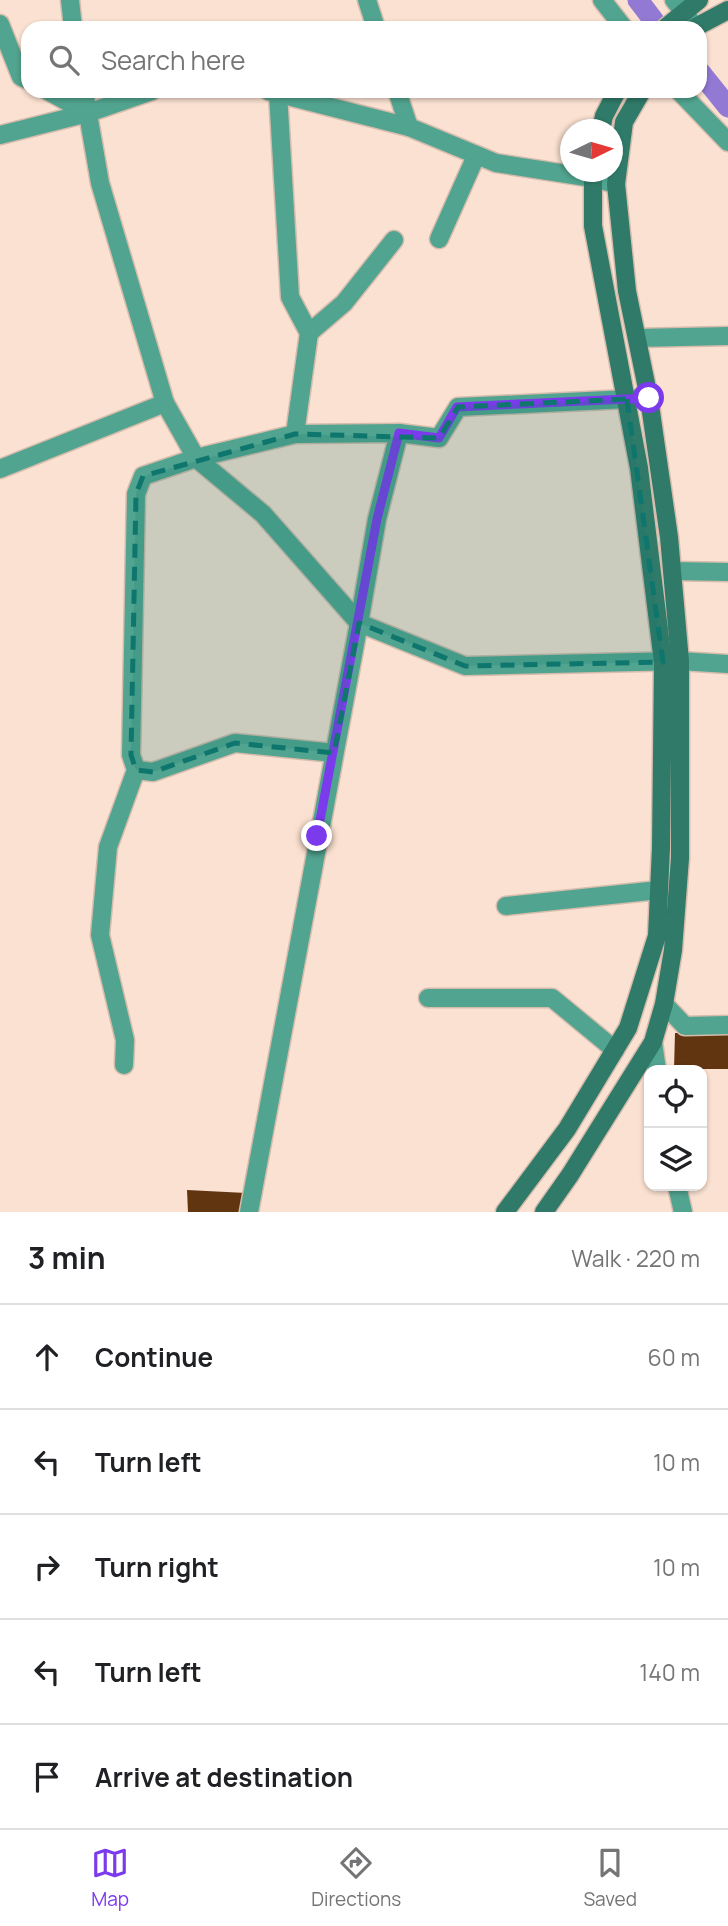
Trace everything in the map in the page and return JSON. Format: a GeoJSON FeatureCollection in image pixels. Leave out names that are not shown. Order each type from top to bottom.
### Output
{"type":"FeatureCollection","features":[{"type":"Feature","properties":{"kind":"main road"},"geometry":{"type":"LineString","coordinates":[[678,6],[699,0]]}},
{"type":"Feature","properties":{"kind":"main road"},"geometry":{"type":"LineString","coordinates":[[707,21],[728,10]]}},
{"type":"Feature","properties":{"kind":"main road"},"geometry":{"type":"LineString","coordinates":[[603,119],[613,98]]}},
{"type":"Feature","properties":{"kind":"main road"},"geometry":{"type":"LineString","coordinates":[[505,1212],[568,1129],[628,1028],[657,936],[671,661],[672,571],[649,398],[627,291],[616,184],[624,122],[638,98]]}},
{"type":"Feature","properties":{"kind":"main road"},"geometry":{"type":"LineString","coordinates":[[544,1212],[653,1042],[664,1004],[673,950],[680,858],[671,661],[627,399],[593,226],[593,182]]}},
{"type":"Feature","properties":{"kind":"street"},"geometry":{"type":"LineString","coordinates":[[70,0],[72,21]]}},
{"type":"Feature","properties":{"kind":"street"},"geometry":{"type":"LineString","coordinates":[[367,0],[374,21]]}},
{"type":"Feature","properties":{"kind":"street"},"geometry":{"type":"LineString","coordinates":[[602,0],[618,21]]}},
{"type":"Feature","properties":{"kind":"street"},"geometry":{"type":"LineString","coordinates":[[678,6],[690,21]]}},
{"type":"Feature","properties":{"kind":"street"},"geometry":{"type":"LineString","coordinates":[[0,24],[21,77]]}},
{"type":"Feature","properties":{"kind":"street"},"geometry":{"type":"LineString","coordinates":[[61,98],[88,113]]}},
{"type":"Feature","properties":{"kind":"street"},"geometry":{"type":"LineString","coordinates":[[85,98],[100,183],[166,403],[196,458],[263,514],[359,624],[465,666],[671,661],[728,664]]}},
{"type":"Feature","properties":{"kind":"street"},"geometry":{"type":"LineString","coordinates":[[0,135],[88,113],[132,98]]}},
{"type":"Feature","properties":{"kind":"street"},"geometry":{"type":"LineString","coordinates":[[273,98],[290,297],[309,333],[295,433]]}},
{"type":"Feature","properties":{"kind":"street"},"geometry":{"type":"LineString","coordinates":[[296,98],[409,127],[496,163],[560,171]]}},
{"type":"Feature","properties":{"kind":"street"},"geometry":{"type":"LineString","coordinates":[[399,98],[409,127]]}},
{"type":"Feature","properties":{"kind":"street"},"geometry":{"type":"LineString","coordinates":[[686,98],[728,142]]}},
{"type":"Feature","properties":{"kind":"street"},"geometry":{"type":"LineString","coordinates":[[439,239],[476,156]]}},
{"type":"Feature","properties":{"kind":"street"},"geometry":{"type":"LineString","coordinates":[[611,182],[616,184]]}},
{"type":"Feature","properties":{"kind":"street"},"geometry":{"type":"LineString","coordinates":[[309,333],[344,303],[394,240]]}},
{"type":"Feature","properties":{"kind":"street"},"geometry":{"type":"LineString","coordinates":[[636,338],[728,336]]}},
{"type":"Feature","properties":{"kind":"street"},"geometry":{"type":"LineString","coordinates":[[124,1065],[125,1040],[100,935],[108,847],[136,771],[131,755],[136,494],[143,476],[196,458],[295,433],[399,433],[439,438],[457,407],[649,398]]}},
{"type":"Feature","properties":{"kind":"street"},"geometry":{"type":"LineString","coordinates":[[0,469],[166,403]]}},
{"type":"Feature","properties":{"kind":"street"},"geometry":{"type":"LineString","coordinates":[[249,1212],[377,519],[399,433]]}},
{"type":"Feature","properties":{"kind":"street"},"geometry":{"type":"LineString","coordinates":[[672,571],[728,572]]}},
{"type":"Feature","properties":{"kind":"street"},"geometry":{"type":"LineString","coordinates":[[136,771],[153,772],[235,743],[334,753]]}},
{"type":"Feature","properties":{"kind":"street"},"geometry":{"type":"LineString","coordinates":[[506,906],[659,890]]}},
{"type":"Feature","properties":{"kind":"street"},"geometry":{"type":"LineString","coordinates":[[428,998],[552,998],[615,1050]]}},
{"type":"Feature","properties":{"kind":"street"},"geometry":{"type":"LineString","coordinates":[[664,1004],[685,1026],[728,1025]]}},
{"type":"Feature","properties":{"kind":"street"},"geometry":{"type":"LineString","coordinates":[[653,1042],[656,1065]]}},
{"type":"Feature","properties":{"kind":"street"},"geometry":{"type":"LineString","coordinates":[[678,1191],[683,1212]]}},
{"type":"Feature","properties":{"kind":"highlighted area"},"geometry":{"type":"Polygon","coordinates":[[[627,399],[663,662],[465,666],[359,623],[334,753],[235,743],[153,772],[136,770],[131,755],[136,494],[143,476],[295,434],[439,438],[458,407],[627,399]]]}},
{"type":"Feature","properties":{"kind":"building"},"geometry":{"type":"Polygon","coordinates":[[[675,1033],[728,1033],[728,1069],[707,1069],[707,1065],[674,1065],[675,1033]]]}},
{"type":"Feature","properties":{"kind":"building"},"geometry":{"type":"Polygon","coordinates":[[[187,1190],[246,1193],[246,1212],[188,1212],[187,1190]]]}},
{"type":"Feature","properties":{"kind":"waterway"},"geometry":{"type":"LineString","coordinates":[[638,0],[654,21]]}},
{"type":"Feature","properties":{"kind":"waterway"},"geometry":{"type":"LineString","coordinates":[[707,81],[728,107]]}},
{"type":"Feature","properties":{"kind":"route"},"geometry":{"type":"LineString","coordinates":[[317,836],[377,519],[399,433],[439,438],[457,407],[649,398]]}}]}
